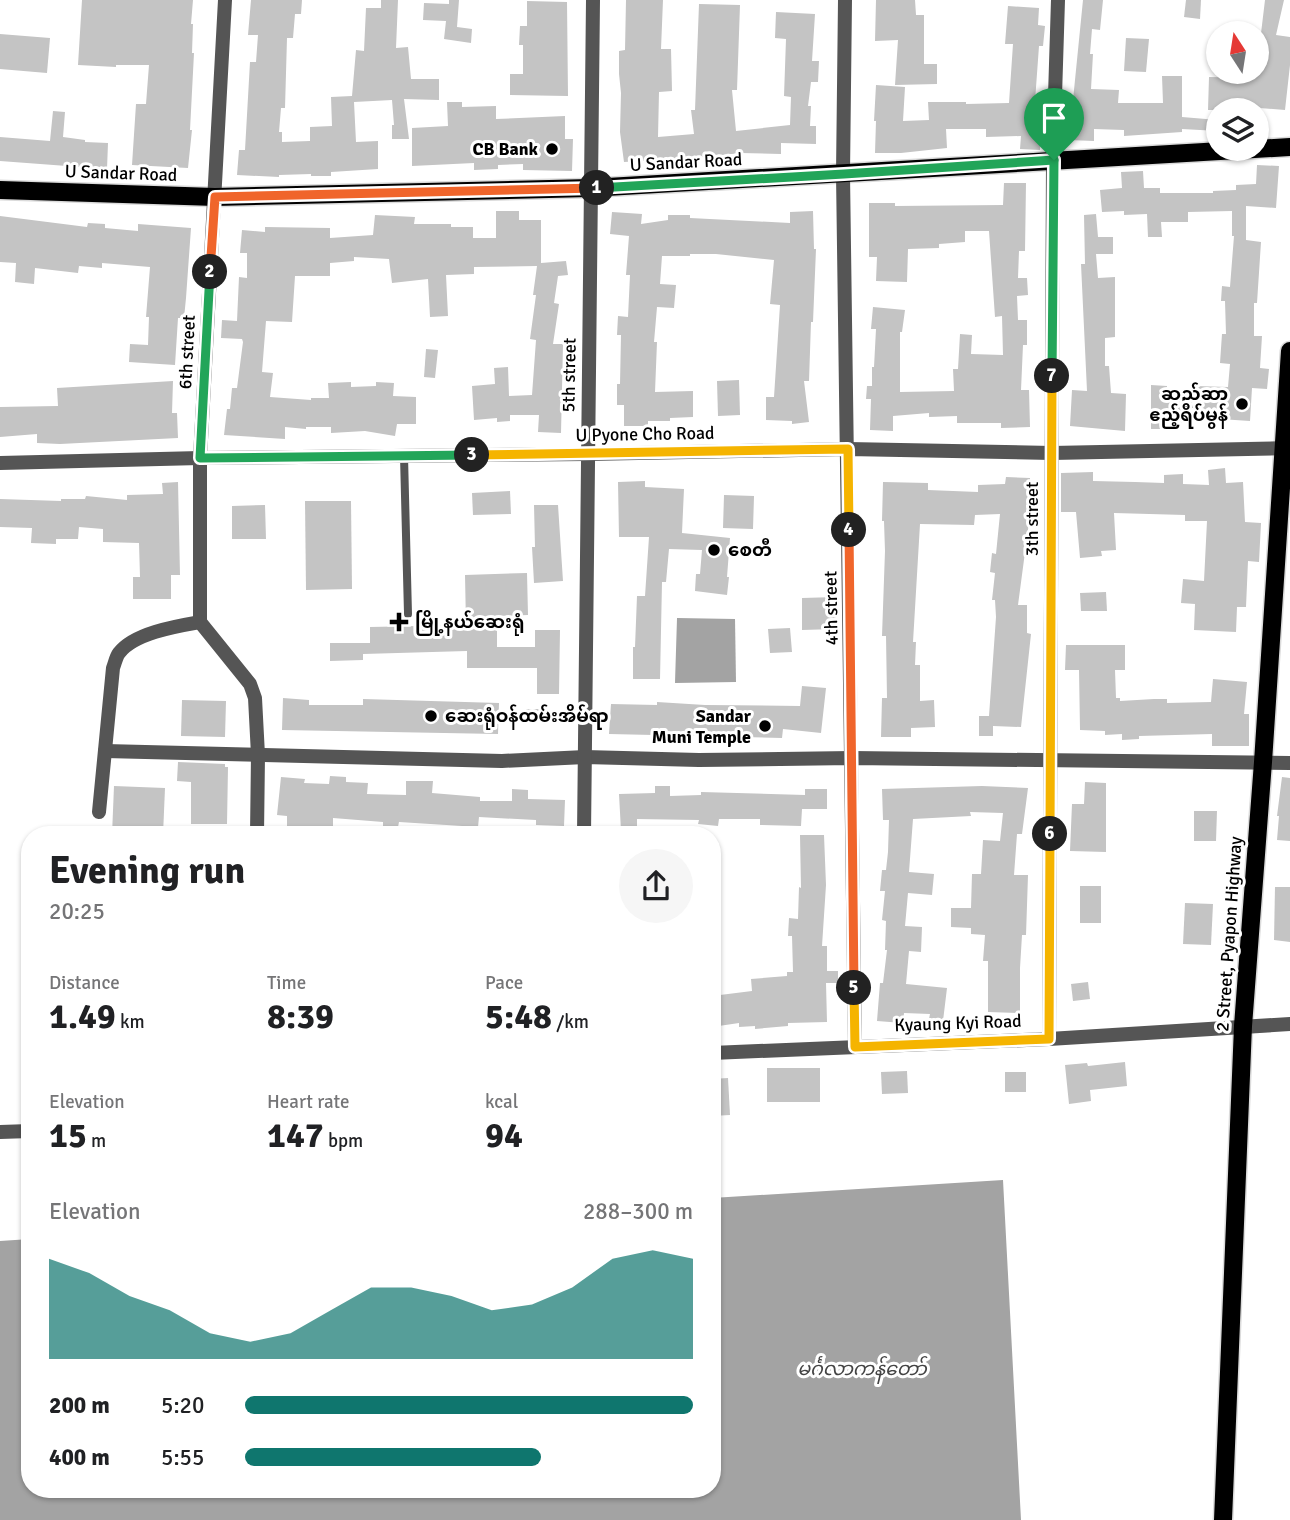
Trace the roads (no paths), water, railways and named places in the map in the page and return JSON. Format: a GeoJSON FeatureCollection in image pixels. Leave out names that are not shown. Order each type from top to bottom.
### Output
{"type":"FeatureCollection","features":[{"type":"Feature","properties":{"kind":"main road","name":"U Sandar Road"},"geometry":{"type":"LineString","coordinates":[[0,190],[215,197],[590,188],[1290,147]]}},
{"type":"Feature","properties":{"kind":"main road","name":"2 Street, Pyapon Highway"},"geometry":{"type":"LineString","coordinates":[[1223,1520],[1242,1026],[1287,448],[1290,351]]}},
{"type":"Feature","properties":{"kind":"street","name":"6th street"},"geometry":{"type":"LineString","coordinates":[[201,622],[200,458],[225,0]]}},
{"type":"Feature","properties":{"kind":"street","name":"5th street"},"geometry":{"type":"LineString","coordinates":[[584,826],[593,0]]}},
{"type":"Feature","properties":{"kind":"street","name":"4th street"},"geometry":{"type":"LineString","coordinates":[[845,0],[844,174],[855,1047]]}},
{"type":"Feature","properties":{"kind":"street","name":"3th street"},"geometry":{"type":"LineString","coordinates":[[1049,1039],[1054,160],[1058,0]]}},
{"type":"Feature","properties":{"kind":"street","name":"U Pyone Cho Road"},"geometry":{"type":"LineString","coordinates":[[0,463],[848,449],[1052,453],[1287,448]]}},
{"type":"Feature","properties":{"kind":"street"},"geometry":{"type":"LineString","coordinates":[[99,811],[113,668],[118,654],[136,640],[174,626],[201,622],[252,690],[255,698],[257,826]]}},
{"type":"Feature","properties":{"kind":"street"},"geometry":{"type":"LineString","coordinates":[[105,751],[502,761],[585,757],[699,760],[852,758],[1290,762]]}},
{"type":"Feature","properties":{"kind":"street","name":"Kyaung Kyi Road"},"geometry":{"type":"LineString","coordinates":[[721,1053],[1049,1039],[1290,1024]]}},
{"type":"Feature","properties":{"kind":"street"},"geometry":{"type":"LineString","coordinates":[[0,1132],[21,1131]]}},
{"type":"Feature","properties":{"kind":"lane"},"geometry":{"type":"LineString","coordinates":[[404,456],[408,614]]}},
{"type":"Feature","properties":{"kind":"water"},"geometry":{"type":"Polygon","coordinates":[[[677,618],[735,619],[736,682],[675,683],[677,618]]]}},
{"type":"Feature","properties":{"kind":"water","name":"မင်္ဂလာကန်တော်"},"geometry":{"type":"Polygon","coordinates":[[[1003,1180],[1021,1520],[0,1520],[0,1241],[21,1240],[21,1498],[721,1498],[721,1197],[1003,1180]]]}},
{"type":"Feature","properties":{"kind":"place","name":"CB Bank"},"geometry":{"type":"Point","coordinates":[552,149]}},
{"type":"Feature","properties":{"kind":"place","name":"ဆည်ဆာ ဧည့်ရိပ်မွန်"},"geometry":{"type":"Point","coordinates":[1242,404]}},
{"type":"Feature","properties":{"kind":"place","name":"စေတီ"},"geometry":{"type":"Point","coordinates":[714,550]}},
{"type":"Feature","properties":{"kind":"place","name":"မြို့နယ်ဆေးရုံ"},"geometry":{"type":"Point","coordinates":[399,622]}},
{"type":"Feature","properties":{"kind":"place","name":"ဆေးရုံဝန်ထမ်းအိမ်ရာ"},"geometry":{"type":"Point","coordinates":[431,716]}},
{"type":"Feature","properties":{"kind":"place","name":"Sandar Muni Temple"},"geometry":{"type":"Point","coordinates":[765,726]}}]}
